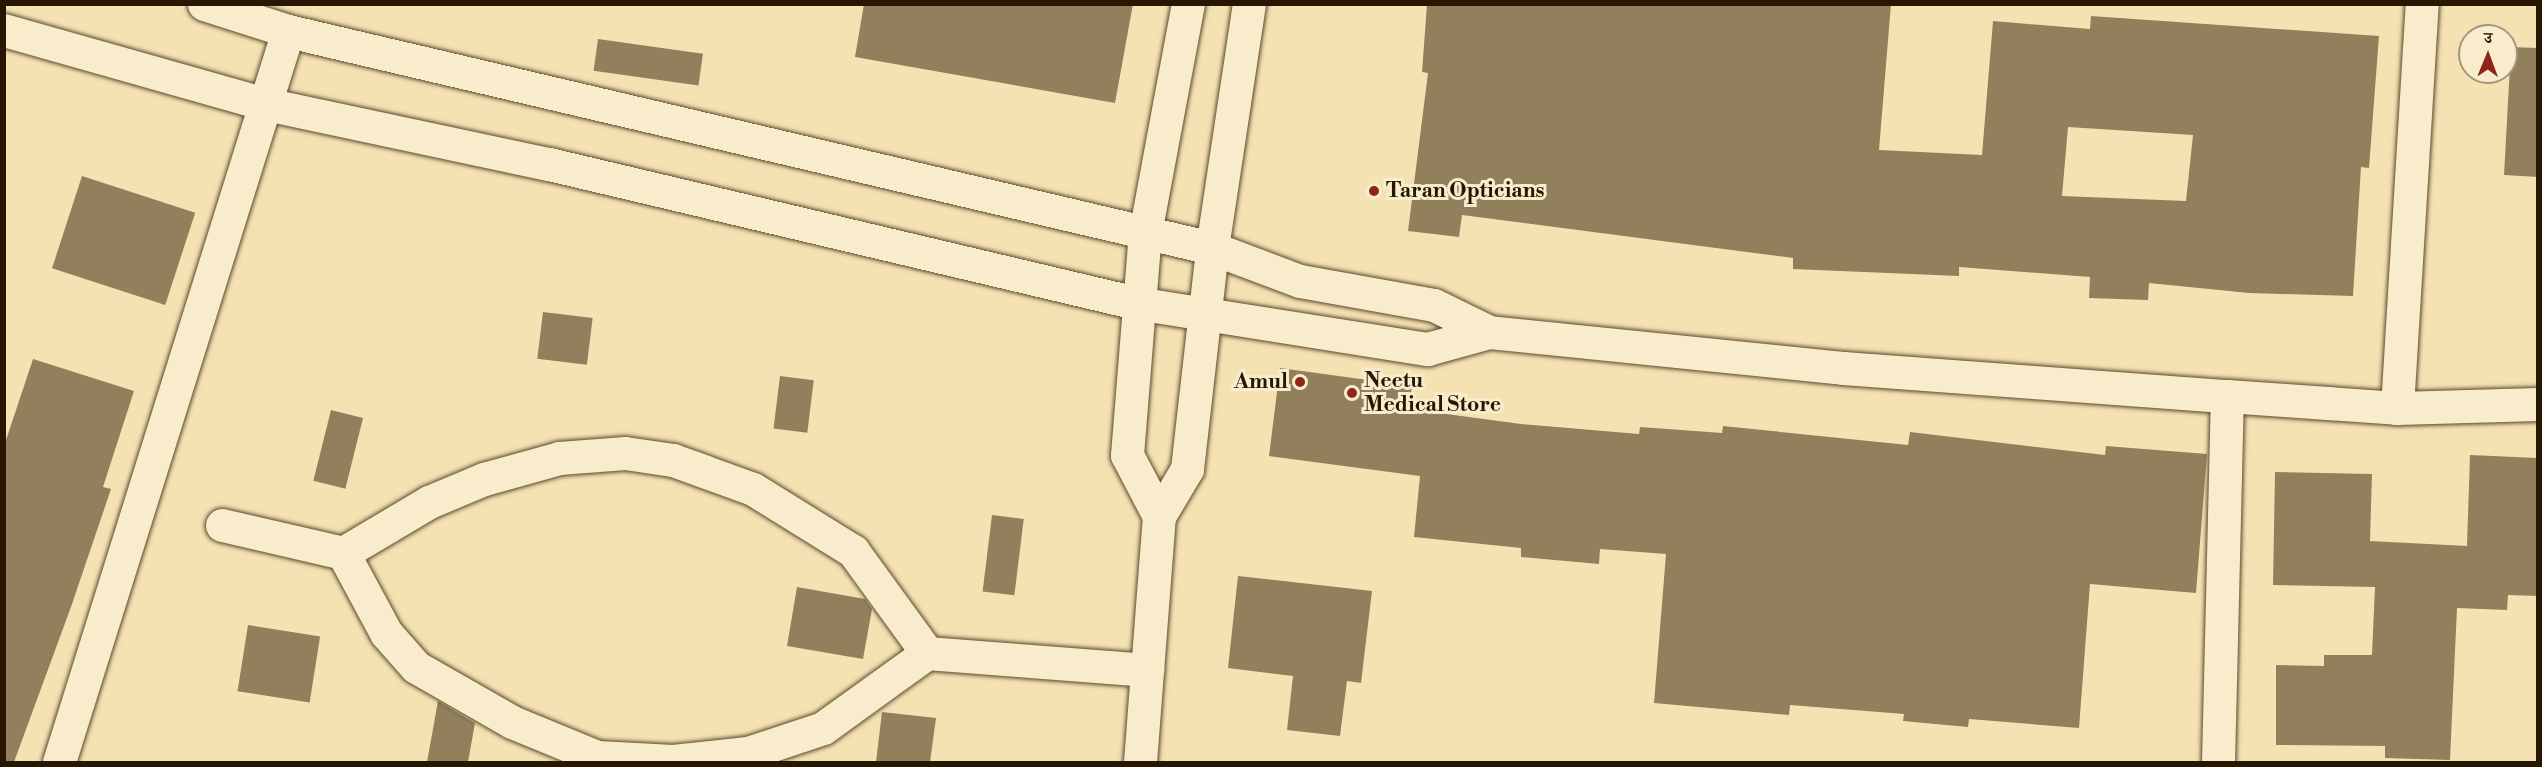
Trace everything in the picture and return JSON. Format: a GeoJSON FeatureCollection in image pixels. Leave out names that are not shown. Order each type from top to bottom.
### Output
{"type":"FeatureCollection","features":[{"type":"Feature","properties":{"kind":"street"},"geometry":{"type":"LineString","coordinates":[[204,4],[288,31],[1212,248],[1300,281],[1434,305],[1489,332],[1844,368],[2397,408],[2538,404]]}},
{"type":"Feature","properties":{"kind":"street"},"geometry":{"type":"LineString","coordinates":[[1159,516],[1127,455],[1136,303],[1145,233],[1188,4]]}},
{"type":"Feature","properties":{"kind":"street"},"geometry":{"type":"LineString","coordinates":[[1140,762],[1159,516],[1187,469],[1212,248],[1249,4]]}},
{"type":"Feature","properties":{"kind":"street"},"geometry":{"type":"LineString","coordinates":[[2397,408],[2422,4]]}},
{"type":"Feature","properties":{"kind":"street"},"geometry":{"type":"LineString","coordinates":[[4,30],[266,104],[549,164],[1136,303],[1427,349],[1489,332]]}},
{"type":"Feature","properties":{"kind":"street"},"geometry":{"type":"LineString","coordinates":[[59,762],[288,31]]}},
{"type":"Feature","properties":{"kind":"street"},"geometry":{"type":"LineString","coordinates":[[2218,762],[2227,396]]}},
{"type":"Feature","properties":{"kind":"street"},"geometry":{"type":"LineString","coordinates":[[222,525],[343,553],[429,502],[495,476],[559,458],[625,453],[673,460],[753,489],[852,551],[927,653]]}},
{"type":"Feature","properties":{"kind":"street"},"geometry":{"type":"LineString","coordinates":[[343,553],[386,633],[416,667],[512,722],[597,757],[673,761],[748,753],[823,728],[927,653],[1147,670]]}},
{"type":"Feature","properties":{"kind":"building"},"geometry":{"type":"Polygon","coordinates":[[[864,4],[1133,4],[1115,103],[855,57],[864,4]]]}},
{"type":"Feature","properties":{"kind":"building"},"geometry":{"type":"Polygon","coordinates":[[[1427,4],[1891,4],[1879,150],[1982,155],[1993,21],[2090,29],[2091,16],[2379,36],[2369,168],[2361,167],[2353,296],[2249,293],[2149,283],[2148,300],[2089,298],[2090,277],[1959,267],[1959,276],[1793,269],[1793,258],[1462,215],[1459,237],[1408,231],[1428,73],[1422,72],[1427,4]],[[2068,127],[2062,196],[2186,201],[2193,135],[2068,127]]]}},
{"type":"Feature","properties":{"kind":"building"},"geometry":{"type":"Polygon","coordinates":[[[598,39],[703,54],[699,85],[594,71],[598,39]]]}},
{"type":"Feature","properties":{"kind":"building"},"geometry":{"type":"Polygon","coordinates":[[[2518,47],[2538,48],[2538,177],[2504,175],[2509,84],[2518,84],[2518,47]]]}},
{"type":"Feature","properties":{"kind":"building"},"geometry":{"type":"Polygon","coordinates":[[[82,176],[195,213],[165,305],[52,268],[82,176]]]}},
{"type":"Feature","properties":{"kind":"building"},"geometry":{"type":"Polygon","coordinates":[[[543,312],[593,318],[587,365],[537,359],[543,312]]]}},
{"type":"Feature","properties":{"kind":"building"},"geometry":{"type":"Polygon","coordinates":[[[33,359],[134,391],[103,487],[111,489],[71,607],[14,762],[4,762],[4,446],[33,359]]]}},
{"type":"Feature","properties":{"kind":"building"},"geometry":{"type":"Polygon","coordinates":[[[1280,368],[1412,386],[1409,409],[1521,424],[1639,434],[1640,427],[1722,433],[1723,426],[1908,445],[1910,432],[2105,455],[2106,446],[2207,454],[2196,593],[2090,584],[2079,728],[1969,719],[1968,727],[1903,721],[1904,714],[1790,705],[1789,715],[1654,703],[1666,554],[1600,549],[1599,564],[1521,557],[1521,548],[1414,537],[1420,476],[1269,456],[1280,368]]]}},
{"type":"Feature","properties":{"kind":"building"},"geometry":{"type":"Polygon","coordinates":[[[780,376],[814,380],[807,433],[774,429],[780,376]]]}},
{"type":"Feature","properties":{"kind":"building"},"geometry":{"type":"Polygon","coordinates":[[[331,410],[363,418],[345,489],[313,481],[331,410]]]}},
{"type":"Feature","properties":{"kind":"building"},"geometry":{"type":"Polygon","coordinates":[[[2470,455],[2538,458],[2538,596],[2508,595],[2507,610],[2457,608],[2450,760],[2385,758],[2385,746],[2276,745],[2276,665],[2324,666],[2324,655],[2372,655],[2375,587],[2273,585],[2275,472],[2372,474],[2370,541],[2467,546],[2470,455]]]}},
{"type":"Feature","properties":{"kind":"building"},"geometry":{"type":"Polygon","coordinates":[[[992,515],[1024,519],[1014,595],[983,591],[992,515]]]}},
{"type":"Feature","properties":{"kind":"building"},"geometry":{"type":"Polygon","coordinates":[[[1238,576],[1372,591],[1361,683],[1347,681],[1340,736],[1287,730],[1293,676],[1228,668],[1238,576]]]}},
{"type":"Feature","properties":{"kind":"building"},"geometry":{"type":"Polygon","coordinates":[[[797,587],[865,599],[872,609],[863,659],[787,646],[797,587]]]}},
{"type":"Feature","properties":{"kind":"building"},"geometry":{"type":"Polygon","coordinates":[[[248,625],[320,636],[310,703],[238,691],[248,625]]]}},
{"type":"Feature","properties":{"kind":"building"},"geometry":{"type":"Polygon","coordinates":[[[438,701],[475,723],[468,762],[427,762],[438,701]]]}},
{"type":"Feature","properties":{"kind":"building"},"geometry":{"type":"Polygon","coordinates":[[[882,712],[936,718],[930,762],[876,762],[882,712]]]}},
{"type":"Feature","properties":{"kind":"place","name":"Taran Opticians"},"geometry":{"type":"Point","coordinates":[1374,191]}},
{"type":"Feature","properties":{"kind":"place","name":"Amul"},"geometry":{"type":"Point","coordinates":[1300,382]}},
{"type":"Feature","properties":{"kind":"place","name":"Neetu Medical Store"},"geometry":{"type":"Point","coordinates":[1352,393]}}]}
